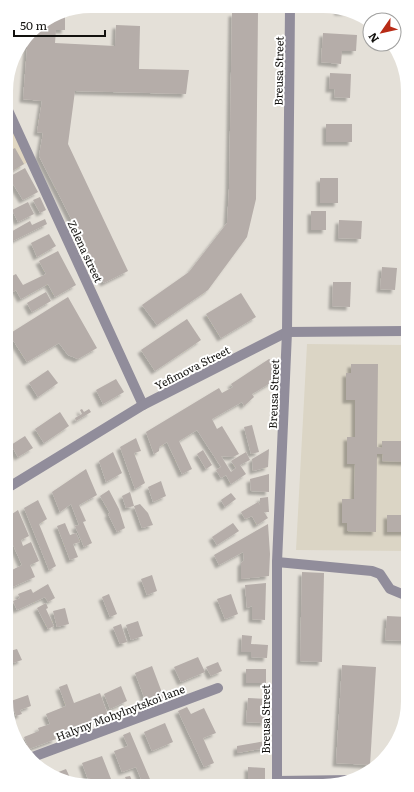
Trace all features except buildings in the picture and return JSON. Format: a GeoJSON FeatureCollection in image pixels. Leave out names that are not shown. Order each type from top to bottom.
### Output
{"type":"FeatureCollection","features":[{"type":"Feature","properties":{"kind":"street","name":"Breusa Street"},"geometry":{"type":"LineString","coordinates":[[277,779],[277,562],[287,332],[290,13]]}},
{"type":"Feature","properties":{"kind":"street","name":"Zelena street"},"geometry":{"type":"LineString","coordinates":[[13,121],[143,405]]}},
{"type":"Feature","properties":{"kind":"street","name":"Yefimova Street"},"geometry":{"type":"LineString","coordinates":[[13,485],[143,405],[287,332],[401,331]]}},
{"type":"Feature","properties":{"kind":"street"},"geometry":{"type":"LineString","coordinates":[[277,562],[372,570],[380,574],[390,589],[401,594]]}},
{"type":"Feature","properties":{"kind":"street","name":"Halyny Mohylnytskoi lane"},"geometry":{"type":"LineString","coordinates":[[36,756],[218,688]]}},
{"type":"Feature","properties":{"kind":"shaded area"},"geometry":{"type":"Polygon","coordinates":[[[13,131],[28,162],[13,171],[13,131]]]}},
{"type":"Feature","properties":{"kind":"shaded area"},"geometry":{"type":"Polygon","coordinates":[[[307,344],[401,345],[401,551],[296,550],[307,344]]]}}]}
